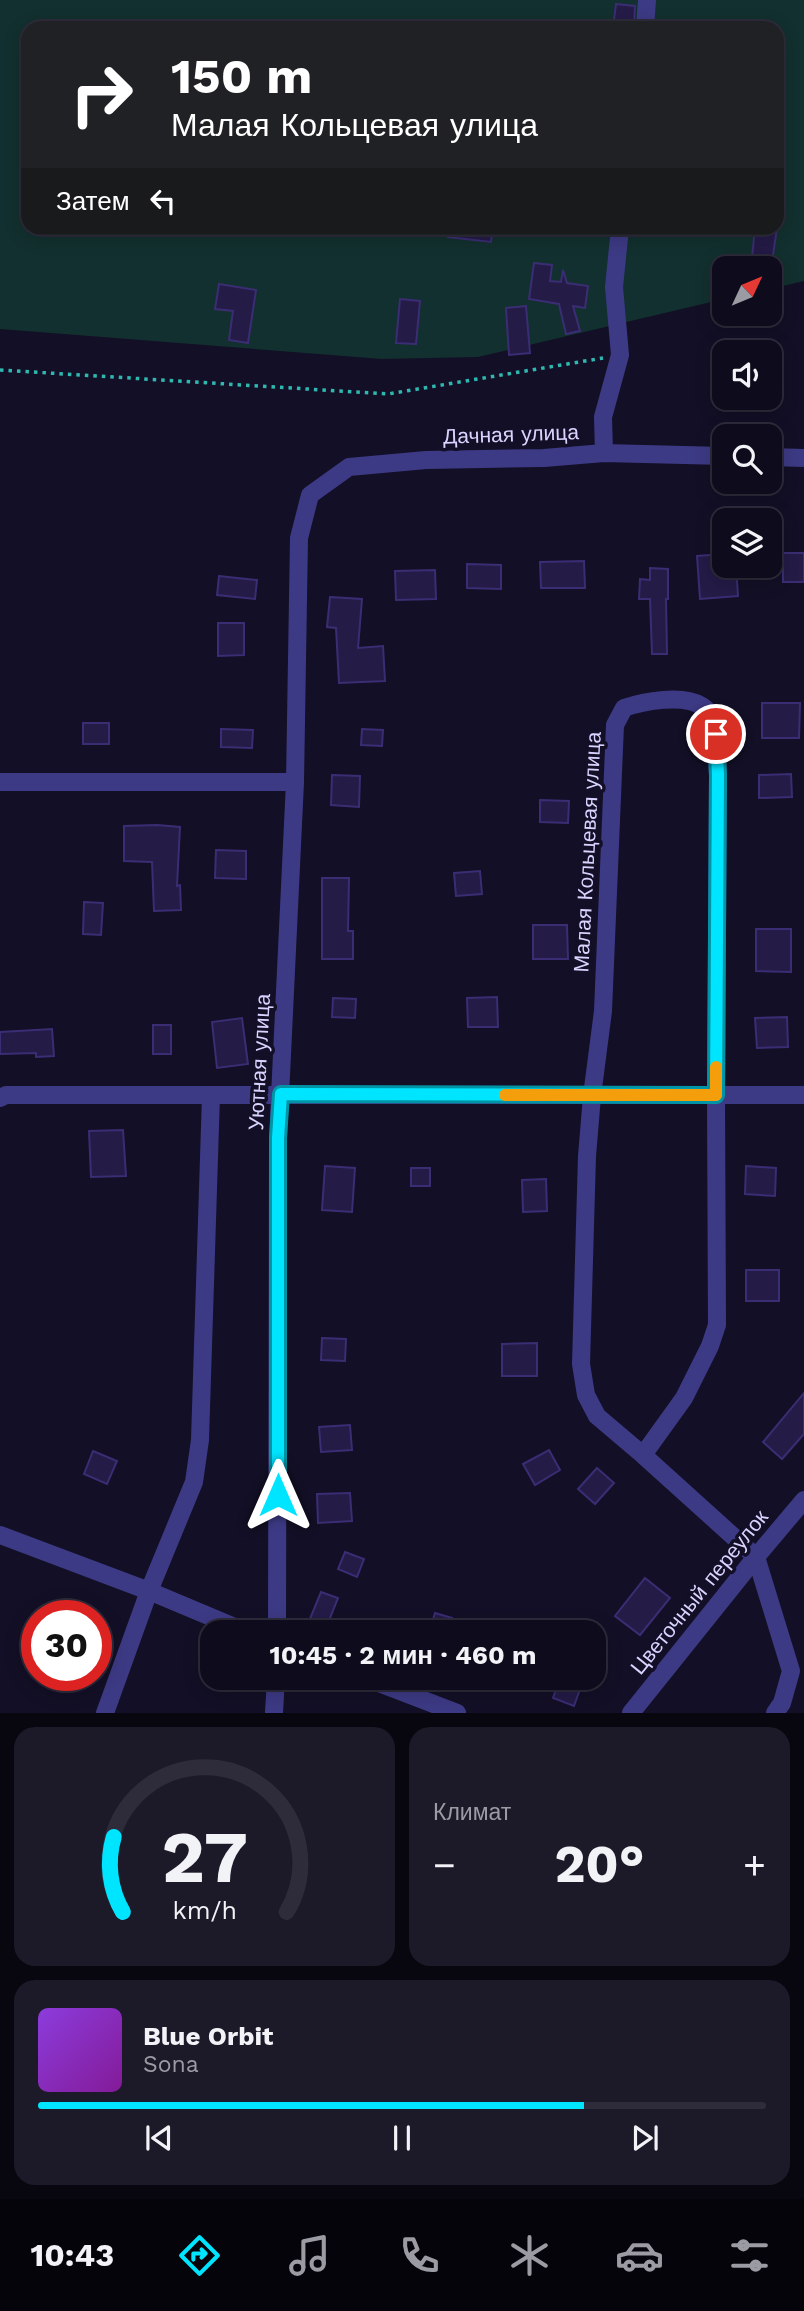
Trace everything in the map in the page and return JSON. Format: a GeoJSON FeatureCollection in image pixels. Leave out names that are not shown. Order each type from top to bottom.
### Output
{"type":"FeatureCollection","features":[{"type":"Feature","properties":{"kind":"street"},"geometry":{"type":"LineString","coordinates":[[646,21],[647,0]]}},
{"type":"Feature","properties":{"kind":"street"},"geometry":{"type":"LineString","coordinates":[[604,453],[603,417],[620,355],[614,286],[619,235]]}},
{"type":"Feature","properties":{"kind":"street","name":"Дачная улица"},"geometry":{"type":"LineString","coordinates":[[310,495],[349,467],[426,460],[544,458],[604,453],[712,456]]}},
{"type":"Feature","properties":{"kind":"street"},"geometry":{"type":"LineString","coordinates":[[782,457],[804,458]]}},
{"type":"Feature","properties":{"kind":"street","name":"Уютная улица"},"geometry":{"type":"LineString","coordinates":[[277,1620],[278,1138],[295,782],[299,538],[310,495]]}},
{"type":"Feature","properties":{"kind":"street","name":"Малая Кольцевая улица"},"geometry":{"type":"LineString","coordinates":[[643,1455],[684,1398],[710,1346],[717,1325],[716,734],[714,718],[702,706],[682,700],[643,702],[624,708],[615,725],[603,1011],[592,1096],[585,1210],[581,1364],[586,1395],[597,1416],[756,1556]]}},
{"type":"Feature","properties":{"kind":"street"},"geometry":{"type":"LineString","coordinates":[[0,782],[295,782]]}},
{"type":"Feature","properties":{"kind":"street"},"geometry":{"type":"LineString","coordinates":[[0,1098],[6,1095],[804,1095]]}},
{"type":"Feature","properties":{"kind":"street"},"geometry":{"type":"LineString","coordinates":[[105,1713],[149,1591],[194,1482],[200,1440],[211,1095]]}},
{"type":"Feature","properties":{"kind":"street","name":"Цветочный переулок"},"geometry":{"type":"LineString","coordinates":[[631,1713],[804,1500]]}},
{"type":"Feature","properties":{"kind":"street"},"geometry":{"type":"LineString","coordinates":[[0,1535],[218,1620]]}},
{"type":"Feature","properties":{"kind":"street"},"geometry":{"type":"LineString","coordinates":[[756,1556],[791,1671],[782,1703],[775,1713]]}},
{"type":"Feature","properties":{"kind":"street"},"geometry":{"type":"LineString","coordinates":[[274,1713],[275,1690]]}},
{"type":"Feature","properties":{"kind":"street"},"geometry":{"type":"LineString","coordinates":[[397,1690],[457,1713]]}},
{"type":"Feature","properties":{"kind":"path"},"geometry":{"type":"LineString","coordinates":[[0,370],[388,394],[620,355]]}},
{"type":"Feature","properties":{"kind":"green space"},"geometry":{"type":"Polygon","coordinates":[[[0,0],[804,0],[804,281],[782,286],[782,256],[712,256],[712,302],[478,357],[382,359],[0,329],[0,0]]]}},
{"type":"Feature","properties":{"kind":"building"},"geometry":{"type":"Polygon","coordinates":[[[616,4],[635,6],[634,21],[614,21],[616,4]]]}},
{"type":"Feature","properties":{"kind":"building"},"geometry":{"type":"Polygon","coordinates":[[[448,235],[492,235],[491,242],[448,235]]]}},
{"type":"Feature","properties":{"kind":"building"},"geometry":{"type":"Polygon","coordinates":[[[754,235],[776,235],[773,256],[752,256],[754,235]]]}},
{"type":"Feature","properties":{"kind":"building"},"geometry":{"type":"Polygon","coordinates":[[[534,263],[552,265],[550,281],[561,282],[563,270],[567,283],[588,286],[585,308],[573,306],[580,331],[566,334],[559,304],[529,299],[534,263]]]}},
{"type":"Feature","properties":{"kind":"building"},"geometry":{"type":"Polygon","coordinates":[[[219,284],[256,290],[248,343],[229,340],[233,311],[215,309],[219,284]]]}},
{"type":"Feature","properties":{"kind":"building"},"geometry":{"type":"Polygon","coordinates":[[[400,299],[420,301],[416,344],[396,343],[400,299]]]}},
{"type":"Feature","properties":{"kind":"building"},"geometry":{"type":"Polygon","coordinates":[[[526,306],[530,353],[509,355],[506,308],[526,306]]]}},
{"type":"Feature","properties":{"kind":"building"},"geometry":{"type":"Polygon","coordinates":[[[783,553],[804,553],[804,582],[783,582],[783,553]]]}},
{"type":"Feature","properties":{"kind":"building"},"geometry":{"type":"Polygon","coordinates":[[[712,555],[712,578],[737,578],[738,596],[700,599],[697,556],[712,555]]]}},
{"type":"Feature","properties":{"kind":"building"},"geometry":{"type":"Polygon","coordinates":[[[584,561],[585,588],[541,588],[540,562],[584,561]]]}},
{"type":"Feature","properties":{"kind":"building"},"geometry":{"type":"Polygon","coordinates":[[[467,564],[501,565],[501,589],[467,588],[467,564]]]}},
{"type":"Feature","properties":{"kind":"building"},"geometry":{"type":"Polygon","coordinates":[[[650,568],[668,569],[667,654],[652,654],[650,599],[639,599],[640,579],[650,580],[650,568]]]}},
{"type":"Feature","properties":{"kind":"building"},"geometry":{"type":"Polygon","coordinates":[[[435,570],[436,599],[396,600],[395,571],[435,570]]]}},
{"type":"Feature","properties":{"kind":"building"},"geometry":{"type":"Polygon","coordinates":[[[219,576],[257,580],[255,599],[217,595],[219,576]]]}},
{"type":"Feature","properties":{"kind":"building"},"geometry":{"type":"Polygon","coordinates":[[[330,597],[362,599],[358,648],[383,646],[385,681],[339,683],[336,628],[327,627],[330,597]]]}},
{"type":"Feature","properties":{"kind":"building"},"geometry":{"type":"Polygon","coordinates":[[[218,623],[244,623],[244,655],[218,656],[218,623]]]}},
{"type":"Feature","properties":{"kind":"building"},"geometry":{"type":"Polygon","coordinates":[[[762,703],[800,703],[799,738],[762,738],[762,703]]]}},
{"type":"Feature","properties":{"kind":"building"},"geometry":{"type":"Polygon","coordinates":[[[83,723],[109,723],[109,744],[83,744],[83,723]]]}},
{"type":"Feature","properties":{"kind":"building"},"geometry":{"type":"Polygon","coordinates":[[[221,729],[253,730],[252,748],[221,747],[221,729]]]}},
{"type":"Feature","properties":{"kind":"building"},"geometry":{"type":"Polygon","coordinates":[[[362,729],[383,730],[382,746],[361,745],[362,729]]]}},
{"type":"Feature","properties":{"kind":"building"},"geometry":{"type":"Polygon","coordinates":[[[791,774],[792,797],[759,798],[759,775],[791,774]]]}},
{"type":"Feature","properties":{"kind":"building"},"geometry":{"type":"Polygon","coordinates":[[[332,775],[360,776],[359,807],[331,805],[332,775]]]}},
{"type":"Feature","properties":{"kind":"building"},"geometry":{"type":"Polygon","coordinates":[[[540,800],[569,801],[568,823],[540,822],[540,800]]]}},
{"type":"Feature","properties":{"kind":"building"},"geometry":{"type":"Polygon","coordinates":[[[124,826],[180,827],[177,886],[180,885],[181,910],[154,911],[152,862],[124,861],[124,826]]]}},
{"type":"Feature","properties":{"kind":"building"},"geometry":{"type":"Polygon","coordinates":[[[216,850],[246,851],[246,879],[215,878],[216,850]]]}},
{"type":"Feature","properties":{"kind":"building"},"geometry":{"type":"Polygon","coordinates":[[[480,871],[482,894],[456,896],[454,873],[480,871]]]}},
{"type":"Feature","properties":{"kind":"building"},"geometry":{"type":"Polygon","coordinates":[[[322,878],[349,878],[348,931],[353,931],[353,959],[322,959],[322,878]]]}},
{"type":"Feature","properties":{"kind":"building"},"geometry":{"type":"Polygon","coordinates":[[[84,902],[103,903],[101,935],[83,934],[84,902]]]}},
{"type":"Feature","properties":{"kind":"building"},"geometry":{"type":"Polygon","coordinates":[[[533,925],[567,925],[568,959],[533,959],[533,925]]]}},
{"type":"Feature","properties":{"kind":"building"},"geometry":{"type":"Polygon","coordinates":[[[756,929],[791,929],[791,972],[756,971],[756,929]]]}},
{"type":"Feature","properties":{"kind":"building"},"geometry":{"type":"Polygon","coordinates":[[[497,997],[498,1027],[468,1027],[467,998],[497,997]]]}},
{"type":"Feature","properties":{"kind":"building"},"geometry":{"type":"Polygon","coordinates":[[[333,998],[356,999],[355,1018],[332,1017],[333,998]]]}},
{"type":"Feature","properties":{"kind":"building"},"geometry":{"type":"Polygon","coordinates":[[[787,1017],[788,1047],[757,1048],[755,1018],[787,1017]]]}},
{"type":"Feature","properties":{"kind":"building"},"geometry":{"type":"Polygon","coordinates":[[[242,1018],[248,1064],[217,1068],[212,1022],[242,1018]]]}},
{"type":"Feature","properties":{"kind":"building"},"geometry":{"type":"Polygon","coordinates":[[[153,1025],[171,1025],[171,1054],[153,1054],[153,1025]]]}},
{"type":"Feature","properties":{"kind":"building"},"geometry":{"type":"Polygon","coordinates":[[[52,1029],[54,1056],[36,1057],[36,1053],[0,1054],[0,1032],[52,1029]]]}},
{"type":"Feature","properties":{"kind":"building"},"geometry":{"type":"Polygon","coordinates":[[[123,1130],[126,1176],[91,1177],[89,1131],[123,1130]]]}},
{"type":"Feature","properties":{"kind":"building"},"geometry":{"type":"Polygon","coordinates":[[[325,1166],[355,1168],[352,1212],[322,1210],[325,1166]]]}},
{"type":"Feature","properties":{"kind":"building"},"geometry":{"type":"Polygon","coordinates":[[[746,1166],[776,1168],[775,1196],[745,1194],[746,1166]]]}},
{"type":"Feature","properties":{"kind":"building"},"geometry":{"type":"Polygon","coordinates":[[[411,1168],[430,1168],[430,1186],[411,1186],[411,1168]]]}},
{"type":"Feature","properties":{"kind":"building"},"geometry":{"type":"Polygon","coordinates":[[[546,1179],[547,1211],[523,1212],[522,1180],[546,1179]]]}},
{"type":"Feature","properties":{"kind":"building"},"geometry":{"type":"Polygon","coordinates":[[[746,1270],[779,1270],[779,1301],[746,1301],[746,1270]]]}},
{"type":"Feature","properties":{"kind":"building"},"geometry":{"type":"Polygon","coordinates":[[[322,1338],[346,1339],[345,1361],[321,1360],[322,1338]]]}},
{"type":"Feature","properties":{"kind":"building"},"geometry":{"type":"Polygon","coordinates":[[[537,1343],[537,1376],[502,1376],[502,1344],[537,1343]]]}},
{"type":"Feature","properties":{"kind":"building"},"geometry":{"type":"Polygon","coordinates":[[[804,1393],[804,1434],[782,1459],[763,1442],[804,1393]]]}},
{"type":"Feature","properties":{"kind":"building"},"geometry":{"type":"Polygon","coordinates":[[[350,1425],[352,1450],[321,1452],[319,1427],[350,1425]]]}},
{"type":"Feature","properties":{"kind":"building"},"geometry":{"type":"Polygon","coordinates":[[[549,1450],[560,1470],[535,1485],[523,1464],[549,1450]]]}},
{"type":"Feature","properties":{"kind":"building"},"geometry":{"type":"Polygon","coordinates":[[[93,1451],[117,1461],[107,1484],[84,1474],[93,1451]]]}},
{"type":"Feature","properties":{"kind":"building"},"geometry":{"type":"Polygon","coordinates":[[[597,1468],[614,1483],[595,1504],[578,1489],[597,1468]]]}},
{"type":"Feature","properties":{"kind":"building"},"geometry":{"type":"Polygon","coordinates":[[[350,1493],[352,1521],[318,1523],[317,1494],[350,1493]]]}},
{"type":"Feature","properties":{"kind":"building"},"geometry":{"type":"Polygon","coordinates":[[[345,1552],[364,1559],[357,1577],[338,1569],[345,1552]]]}},
{"type":"Feature","properties":{"kind":"building"},"geometry":{"type":"Polygon","coordinates":[[[645,1578],[670,1598],[640,1635],[615,1616],[645,1578]]]}},
{"type":"Feature","properties":{"kind":"building"},"geometry":{"type":"Polygon","coordinates":[[[321,1592],[338,1598],[329,1620],[309,1620],[321,1592]]]}},
{"type":"Feature","properties":{"kind":"building"},"geometry":{"type":"Polygon","coordinates":[[[435,1613],[452,1618],[451,1620],[433,1620],[435,1613]]]}},
{"type":"Feature","properties":{"kind":"building"},"geometry":{"type":"Polygon","coordinates":[[[556,1690],[580,1690],[574,1706],[553,1698],[556,1690]]]}},
{"type":"Feature","properties":{"kind":"slow traffic"},"geometry":{"type":"LineString","coordinates":[[505,1095],[716,1095],[716,1067]]}},
{"type":"Feature","properties":{"kind":"route"},"geometry":{"type":"LineString","coordinates":[[278,1495],[278,1138],[281,1094],[716,1095],[716,734]]}}]}
